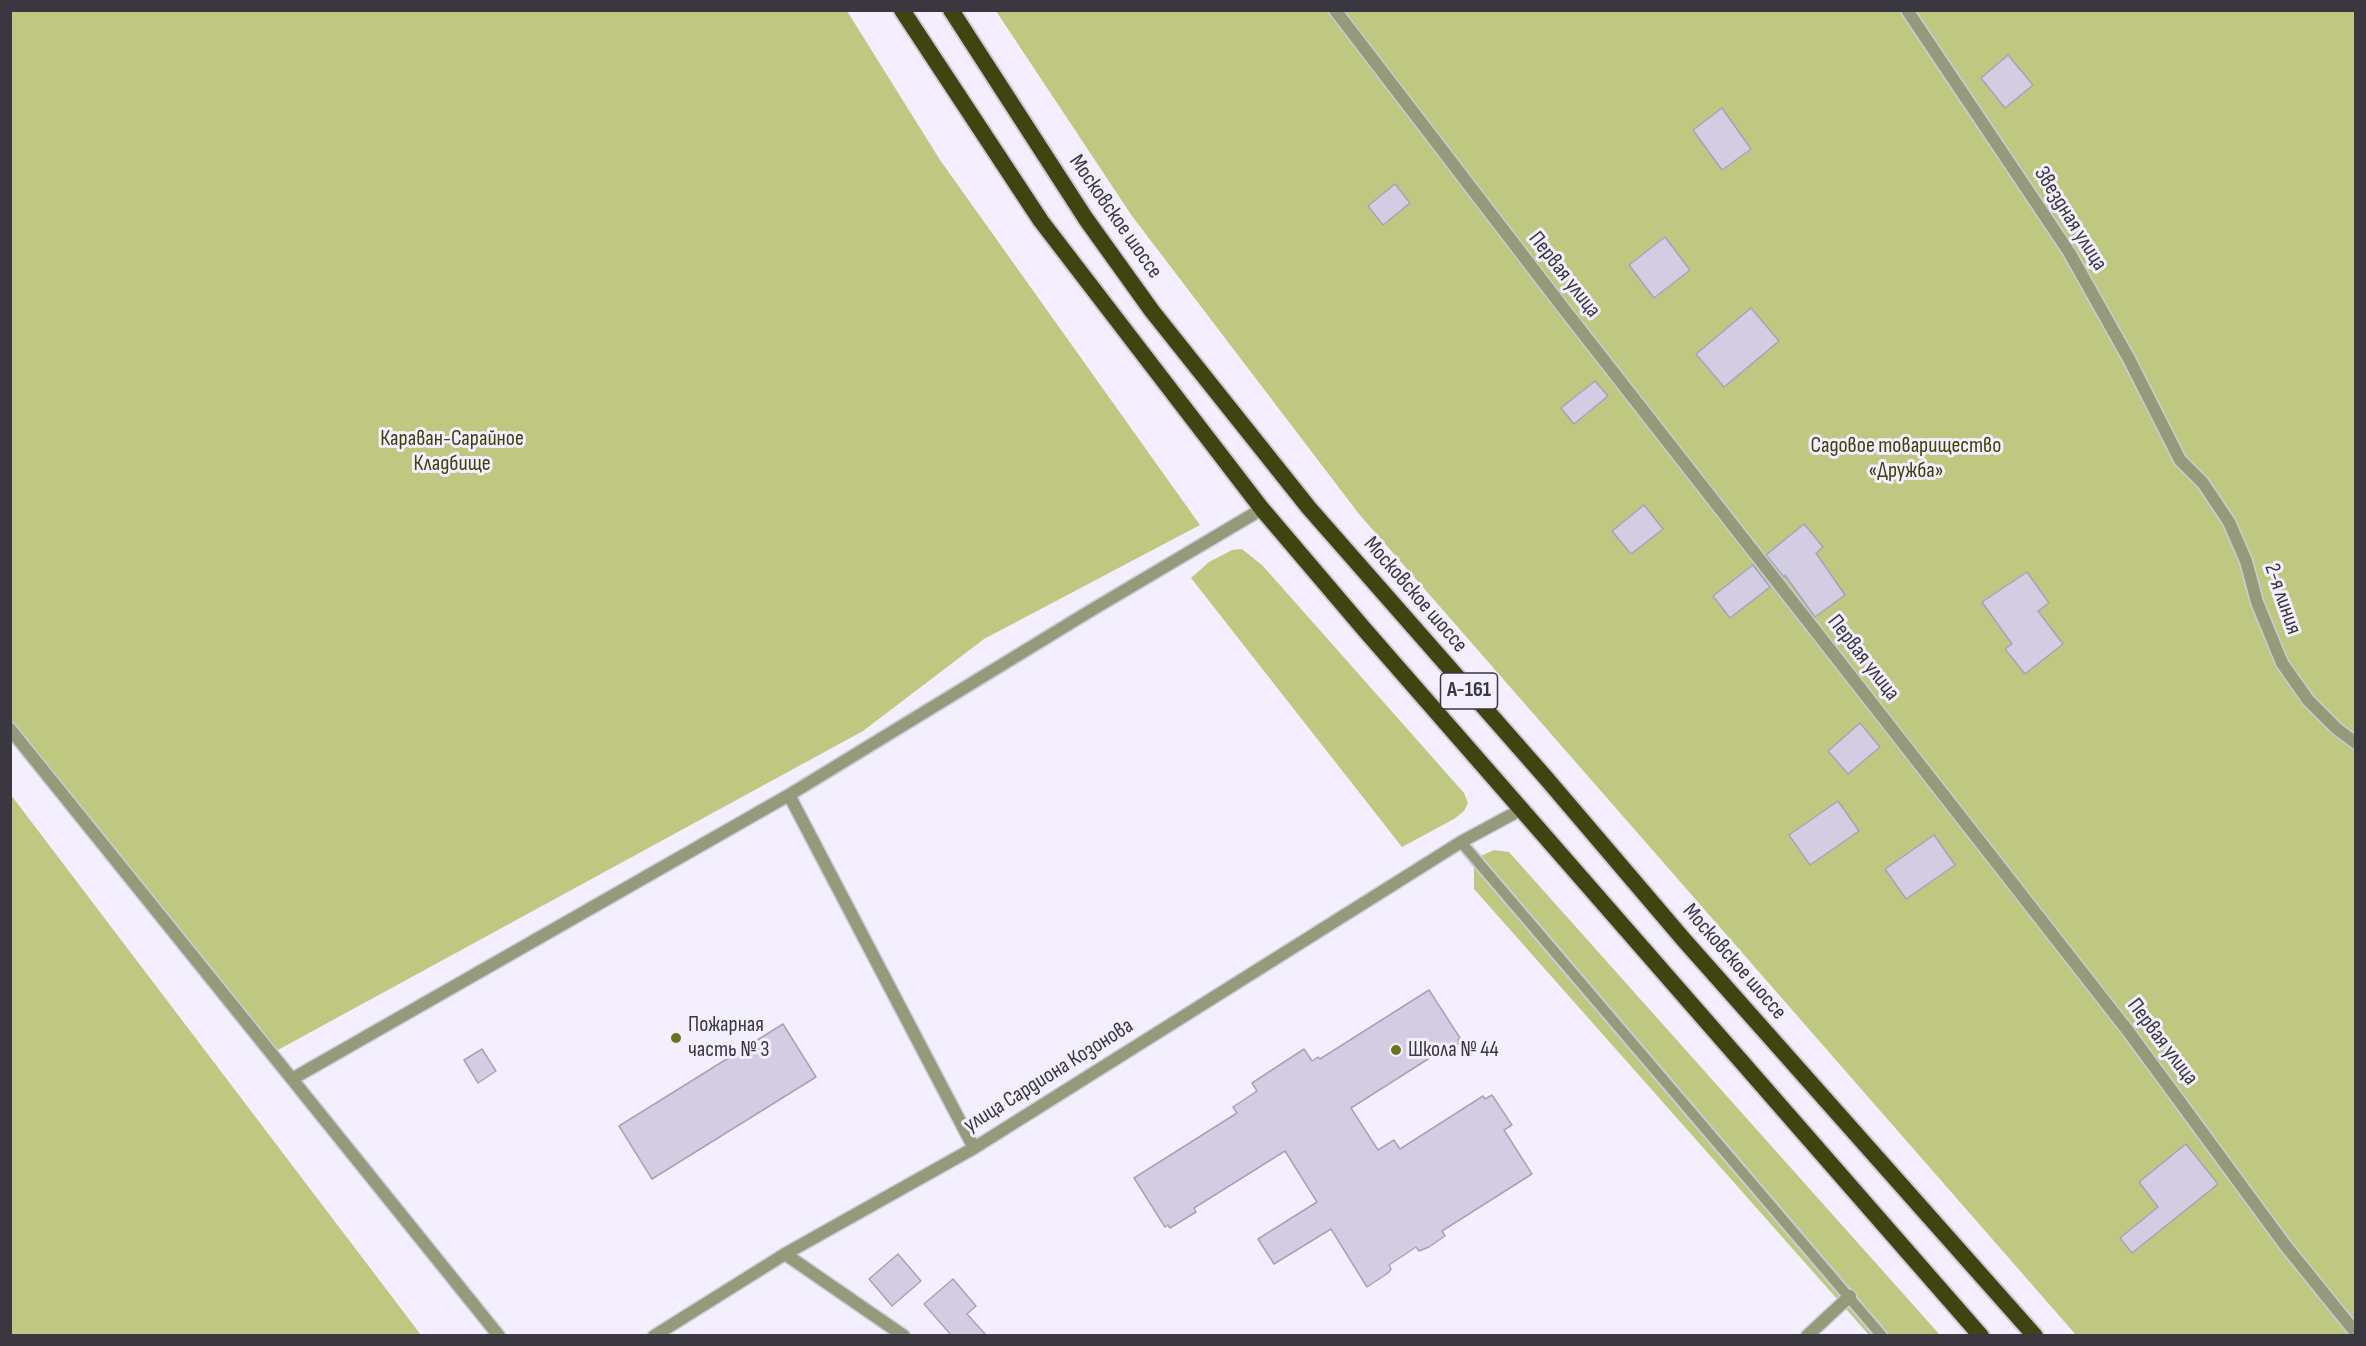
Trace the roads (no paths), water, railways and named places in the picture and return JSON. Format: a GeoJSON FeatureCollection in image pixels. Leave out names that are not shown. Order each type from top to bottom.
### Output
{"type":"FeatureCollection","features":[{"type":"Feature","properties":{"kind":"highway","name":"А-161"},"geometry":{"type":"LineString","coordinates":[[902,10],[1041,221],[1262,509],[1521,809],[1982,1335]]}},
{"type":"Feature","properties":{"kind":"highway","name":"Московское шоссе"},"geometry":{"type":"LineString","coordinates":[[951,10],[1086,219],[1152,310],[1309,508],[1684,939],[2035,1335]]}},
{"type":"Feature","properties":{"kind":"street","name":"Первая улица"},"geometry":{"type":"LineString","coordinates":[[1335,10],[1571,318],[2128,1031],[2285,1245],[2355,1333]]}},
{"type":"Feature","properties":{"kind":"street","name":"Звездная улица"},"geometry":{"type":"LineString","coordinates":[[1907,10],[2069,252],[2129,359],[2180,460]]}},
{"type":"Feature","properties":{"kind":"street","name":"2-я линия"},"geometry":{"type":"LineString","coordinates":[[2180,460],[2203,483],[2229,522],[2246,561],[2257,602],[2282,663],[2308,700],[2355,744]]}},
{"type":"Feature","properties":{"kind":"street"},"geometry":{"type":"LineString","coordinates":[[292,1079],[789,795],[1090,610],[1262,509]]}},
{"type":"Feature","properties":{"kind":"street"},"geometry":{"type":"LineString","coordinates":[[10,729],[499,1335]]}},
{"type":"Feature","properties":{"kind":"street"},"geometry":{"type":"LineString","coordinates":[[789,795],[974,1148]]}},
{"type":"Feature","properties":{"kind":"street","name":"улица Сардиона Козонова"},"geometry":{"type":"LineString","coordinates":[[654,1335],[785,1254],[974,1148],[1461,842],[1521,809]]}},
{"type":"Feature","properties":{"kind":"street"},"geometry":{"type":"LineString","coordinates":[[785,1254],[904,1335]]}},
{"type":"Feature","properties":{"kind":"street"},"geometry":{"type":"LineString","coordinates":[[1807,1335],[1850,1296]]}},
{"type":"Feature","properties":{"kind":"lane"},"geometry":{"type":"LineString","coordinates":[[1461,842],[1882,1335]]}},
{"type":"Feature","properties":{"kind":"place","name":"Пожарная часть № 3"},"geometry":{"type":"Point","coordinates":[676,1038]}},
{"type":"Feature","properties":{"kind":"place","name":"Школа № 44"},"geometry":{"type":"Point","coordinates":[1396,1050]}},
{"type":"Feature","properties":{"kind":"park label","name":"Караван-Сарайное Кладбище"},"geometry":{"type":"Point","coordinates":[452,452]}},
{"type":"Feature","properties":{"kind":"park label","name":"Садовое товарищество «Дружба»"},"geometry":{"type":"Point","coordinates":[1906,458]}}]}
